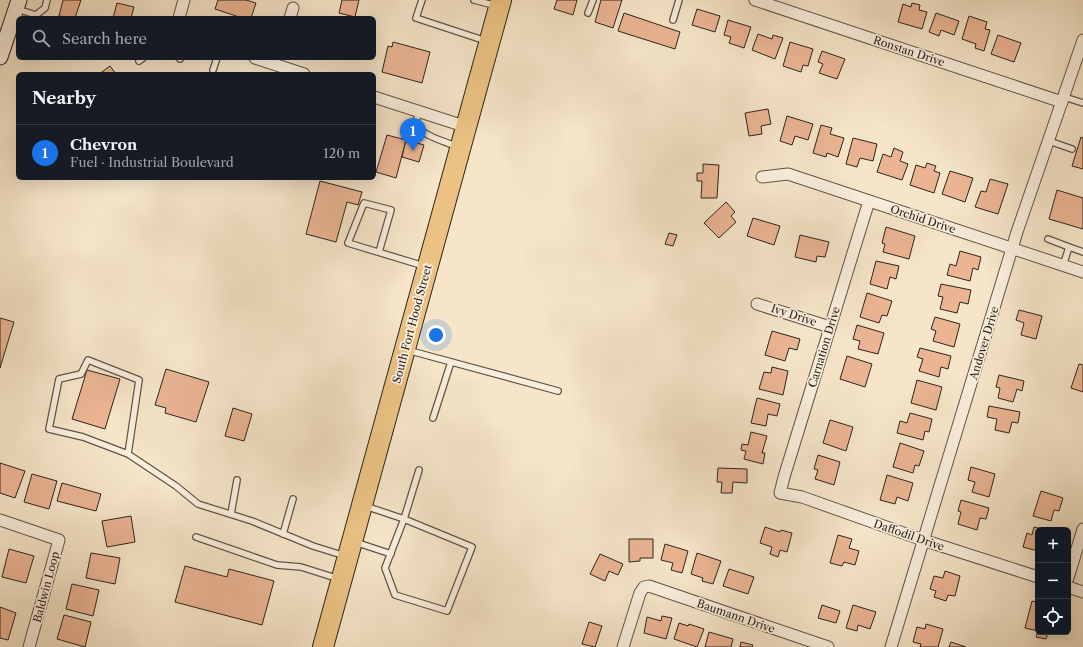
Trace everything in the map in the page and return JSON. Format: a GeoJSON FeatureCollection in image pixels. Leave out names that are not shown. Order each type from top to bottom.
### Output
{"type":"FeatureCollection","features":[{"type":"Feature","properties":{"kind":"highway","name":"South Fort Hood Street"},"geometry":{"type":"LineString","coordinates":[[322,647],[350,549],[360,505],[467,127],[500,3]]}},
{"type":"Feature","properties":{"kind":"street"},"geometry":{"type":"LineString","coordinates":[[180,16],[184,0]]}},
{"type":"Feature","properties":{"kind":"street","name":"Ronstan Drive"},"geometry":{"type":"LineString","coordinates":[[755,0],[1063,99]]}},
{"type":"Feature","properties":{"kind":"street"},"geometry":{"type":"LineString","coordinates":[[0,57],[18,4]]}},
{"type":"Feature","properties":{"kind":"street","name":"Andover Drive"},"geometry":{"type":"LineString","coordinates":[[891,647],[1013,249],[1082,47]]}},
{"type":"Feature","properties":{"kind":"street"},"geometry":{"type":"LineString","coordinates":[[266,60],[278,62],[300,72]]}},
{"type":"Feature","properties":{"kind":"street"},"geometry":{"type":"LineString","coordinates":[[376,98],[467,127]]}},
{"type":"Feature","properties":{"kind":"street","name":"Orchid Drive"},"geometry":{"type":"LineString","coordinates":[[762,177],[788,174],[1083,272]]}},
{"type":"Feature","properties":{"kind":"street","name":"Carnation Drive"},"geometry":{"type":"LineString","coordinates":[[780,494],[869,202]]}},
{"type":"Feature","properties":{"kind":"street","name":"Ivy Drive"},"geometry":{"type":"LineString","coordinates":[[757,304],[830,327]]}},
{"type":"Feature","properties":{"kind":"street","name":"Daffodil Drive"},"geometry":{"type":"LineString","coordinates":[[780,494],[802,497],[923,540],[1035,576]]}},
{"type":"Feature","properties":{"kind":"street","name":"Baldwin Loop"},"geometry":{"type":"LineString","coordinates":[[0,520],[59,540],[29,647]]}},
{"type":"Feature","properties":{"kind":"street"},"geometry":{"type":"LineString","coordinates":[[1071,568],[1083,529]]}},
{"type":"Feature","properties":{"kind":"street","name":"Baumann Drive"},"geometry":{"type":"LineString","coordinates":[[623,647],[640,592],[644,587],[649,586],[828,647]]}},
{"type":"Feature","properties":{"kind":"street"},"geometry":{"type":"LineString","coordinates":[[1071,588],[1083,592]]}},
{"type":"Feature","properties":{"kind":"lane"},"geometry":{"type":"LineString","coordinates":[[18,4],[36,16],[45,8],[47,0]]}},
{"type":"Feature","properties":{"kind":"lane"},"geometry":{"type":"LineString","coordinates":[[422,0],[416,18],[490,42]]}},
{"type":"Feature","properties":{"kind":"lane"},"geometry":{"type":"LineString","coordinates":[[474,0],[500,3]]}},
{"type":"Feature","properties":{"kind":"lane"},"geometry":{"type":"LineString","coordinates":[[588,13],[593,0]]}},
{"type":"Feature","properties":{"kind":"lane"},"geometry":{"type":"LineString","coordinates":[[673,20],[679,0]]}},
{"type":"Feature","properties":{"kind":"lane"},"geometry":{"type":"LineString","coordinates":[[213,70],[216,60]]}},
{"type":"Feature","properties":{"kind":"lane"},"geometry":{"type":"LineString","coordinates":[[1063,99],[1083,103]]}},
{"type":"Feature","properties":{"kind":"lane"},"geometry":{"type":"LineString","coordinates":[[419,112],[415,124],[418,128],[432,136],[461,148]]}},
{"type":"Feature","properties":{"kind":"lane"},"geometry":{"type":"LineString","coordinates":[[1049,141],[1072,150]]}},
{"type":"Feature","properties":{"kind":"lane"},"geometry":{"type":"LineString","coordinates":[[379,252],[391,210],[364,203],[348,243],[428,267]]}},
{"type":"Feature","properties":{"kind":"lane"},"geometry":{"type":"LineString","coordinates":[[1048,239],[1083,252]]}},
{"type":"Feature","properties":{"kind":"lane"},"geometry":{"type":"LineString","coordinates":[[1063,266],[1069,247]]}},
{"type":"Feature","properties":{"kind":"lane"},"geometry":{"type":"LineString","coordinates":[[405,350],[558,391]]}},
{"type":"Feature","properties":{"kind":"lane"},"geometry":{"type":"LineString","coordinates":[[128,454],[139,380],[88,360],[81,374],[59,379],[49,429],[83,437],[128,454],[176,486],[198,504],[231,514],[283,534],[350,549],[391,554]]}},
{"type":"Feature","properties":{"kind":"lane"},"geometry":{"type":"LineString","coordinates":[[433,418],[451,362]]}},
{"type":"Feature","properties":{"kind":"lane"},"geometry":{"type":"LineString","coordinates":[[360,505],[404,519],[472,547],[447,611],[395,595],[385,568],[404,519],[420,470]]}},
{"type":"Feature","properties":{"kind":"lane"},"geometry":{"type":"LineString","coordinates":[[231,514],[237,480]]}},
{"type":"Feature","properties":{"kind":"lane"},"geometry":{"type":"LineString","coordinates":[[283,534],[293,499]]}},
{"type":"Feature","properties":{"kind":"lane"},"geometry":{"type":"LineString","coordinates":[[196,537],[277,565],[301,567],[341,579]]}},
{"type":"Feature","properties":{"kind":"building"},"geometry":{"type":"Polygon","coordinates":[[[63,0],[81,0],[76,16],[59,16],[63,0]]]}},
{"type":"Feature","properties":{"kind":"building"},"geometry":{"type":"Polygon","coordinates":[[[218,0],[246,0],[256,3],[252,16],[236,16],[215,9],[218,0]]]}},
{"type":"Feature","properties":{"kind":"building"},"geometry":{"type":"Polygon","coordinates":[[[342,0],[359,0],[355,16],[339,13],[342,0]]]}},
{"type":"Feature","properties":{"kind":"building"},"geometry":{"type":"Polygon","coordinates":[[[557,0],[577,0],[573,15],[554,9],[557,0]]]}},
{"type":"Feature","properties":{"kind":"building"},"geometry":{"type":"Polygon","coordinates":[[[601,0],[622,0],[613,28],[595,22],[601,0]]]}},
{"type":"Feature","properties":{"kind":"building"},"geometry":{"type":"Polygon","coordinates":[[[117,3],[134,7],[132,16],[114,16],[117,3]]]}},
{"type":"Feature","properties":{"kind":"building"},"geometry":{"type":"Polygon","coordinates":[[[912,3],[920,5],[919,10],[927,12],[922,29],[898,22],[903,4],[911,7],[912,3]]]}},
{"type":"Feature","properties":{"kind":"building"},"geometry":{"type":"Polygon","coordinates":[[[697,9],[720,16],[715,32],[692,25],[697,9]]]}},
{"type":"Feature","properties":{"kind":"building"},"geometry":{"type":"Polygon","coordinates":[[[624,13],[680,32],[675,49],[618,31],[624,13]]]}},
{"type":"Feature","properties":{"kind":"building"},"geometry":{"type":"Polygon","coordinates":[[[936,13],[959,21],[954,35],[941,30],[939,36],[929,32],[936,13]]]}},
{"type":"Feature","properties":{"kind":"building"},"geometry":{"type":"Polygon","coordinates":[[[969,16],[987,22],[985,29],[990,30],[984,51],[975,48],[976,44],[962,39],[969,16]]]}},
{"type":"Feature","properties":{"kind":"building"},"geometry":{"type":"Polygon","coordinates":[[[728,20],[751,27],[744,48],[729,43],[731,37],[724,35],[728,20]]]}},
{"type":"Feature","properties":{"kind":"building"},"geometry":{"type":"Polygon","coordinates":[[[758,34],[772,39],[773,35],[783,38],[775,59],[752,50],[758,34]]]}},
{"type":"Feature","properties":{"kind":"building"},"geometry":{"type":"Polygon","coordinates":[[[998,35],[1021,43],[1014,62],[991,54],[998,35]]]}},
{"type":"Feature","properties":{"kind":"building"},"geometry":{"type":"Polygon","coordinates":[[[393,42],[430,52],[422,83],[382,72],[388,46],[392,47],[393,42]]]}},
{"type":"Feature","properties":{"kind":"building"},"geometry":{"type":"Polygon","coordinates":[[[790,42],[813,49],[808,66],[803,65],[801,72],[783,66],[790,42]]]}},
{"type":"Feature","properties":{"kind":"building"},"geometry":{"type":"Polygon","coordinates":[[[822,51],[845,59],[837,79],[819,73],[823,64],[818,62],[822,51]]]}},
{"type":"Feature","properties":{"kind":"building"},"geometry":{"type":"Polygon","coordinates":[[[110,66],[114,72],[102,72],[110,66]]]}},
{"type":"Feature","properties":{"kind":"building"},"geometry":{"type":"Polygon","coordinates":[[[768,109],[771,124],[761,126],[762,134],[749,136],[745,113],[768,109]]]}},
{"type":"Feature","properties":{"kind":"building"},"geometry":{"type":"Polygon","coordinates":[[[787,116],[813,124],[808,140],[795,136],[792,145],[780,141],[787,116]]]}},
{"type":"Feature","properties":{"kind":"building"},"geometry":{"type":"Polygon","coordinates":[[[821,125],[832,128],[830,134],[844,138],[838,157],[827,153],[826,157],[813,153],[821,125]]]}},
{"type":"Feature","properties":{"kind":"building"},"geometry":{"type":"Polygon","coordinates":[[[387,135],[406,140],[396,178],[376,172],[387,135]]]}},
{"type":"Feature","properties":{"kind":"building"},"geometry":{"type":"Polygon","coordinates":[[[1081,137],[1083,138],[1083,169],[1072,166],[1081,137]]]}},
{"type":"Feature","properties":{"kind":"building"},"geometry":{"type":"Polygon","coordinates":[[[853,138],[877,144],[873,161],[860,158],[857,167],[846,164],[853,138]]]}},
{"type":"Feature","properties":{"kind":"building"},"geometry":{"type":"Polygon","coordinates":[[[406,140],[424,145],[419,162],[402,157],[406,140]]]}},
{"type":"Feature","properties":{"kind":"building"},"geometry":{"type":"Polygon","coordinates":[[[894,148],[903,152],[900,161],[908,164],[902,180],[877,172],[883,154],[891,157],[894,148]]]}},
{"type":"Feature","properties":{"kind":"building"},"geometry":{"type":"Polygon","coordinates":[[[927,163],[936,166],[934,171],[940,173],[934,193],[910,185],[916,165],[925,168],[927,163]]]}},
{"type":"Feature","properties":{"kind":"building"},"geometry":{"type":"Polygon","coordinates":[[[703,164],[719,165],[717,198],[701,198],[702,181],[697,181],[697,173],[703,173],[703,164]]]}},
{"type":"Feature","properties":{"kind":"building"},"geometry":{"type":"Polygon","coordinates":[[[950,171],[973,178],[965,202],[942,194],[950,171]]]}},
{"type":"Feature","properties":{"kind":"building"},"geometry":{"type":"Polygon","coordinates":[[[990,179],[1008,184],[998,214],[975,207],[981,191],[986,192],[990,179]]]}},
{"type":"Feature","properties":{"kind":"building"},"geometry":{"type":"Polygon","coordinates":[[[320,181],[362,192],[358,205],[347,202],[336,242],[306,234],[320,181]]]}},
{"type":"Feature","properties":{"kind":"building"},"geometry":{"type":"Polygon","coordinates":[[[1057,190],[1083,198],[1083,229],[1049,219],[1057,190]]]}},
{"type":"Feature","properties":{"kind":"building"},"geometry":{"type":"Polygon","coordinates":[[[726,202],[735,212],[731,216],[736,222],[719,238],[704,223],[726,202]]]}},
{"type":"Feature","properties":{"kind":"building"},"geometry":{"type":"Polygon","coordinates":[[[753,218],[780,226],[774,245],[747,236],[753,218]]]}},
{"type":"Feature","properties":{"kind":"building"},"geometry":{"type":"Polygon","coordinates":[[[886,227],[915,236],[909,259],[883,252],[885,244],[882,243],[886,227]]]}},
{"type":"Feature","properties":{"kind":"building"},"geometry":{"type":"Polygon","coordinates":[[[669,233],[677,235],[673,246],[665,244],[669,233]]]}},
{"type":"Feature","properties":{"kind":"building"},"geometry":{"type":"Polygon","coordinates":[[[800,235],[829,242],[825,257],[817,256],[816,262],[795,257],[800,235]]]}},
{"type":"Feature","properties":{"kind":"building"},"geometry":{"type":"Polygon","coordinates":[[[960,251],[981,257],[978,270],[973,268],[970,281],[947,275],[950,264],[956,266],[960,251]]]}},
{"type":"Feature","properties":{"kind":"building"},"geometry":{"type":"Polygon","coordinates":[[[876,261],[899,266],[896,279],[890,277],[887,289],[870,284],[876,261]]]}},
{"type":"Feature","properties":{"kind":"building"},"geometry":{"type":"Polygon","coordinates":[[[941,284],[971,290],[968,304],[960,302],[957,313],[940,309],[943,297],[938,296],[941,284]]]}},
{"type":"Feature","properties":{"kind":"building"},"geometry":{"type":"Polygon","coordinates":[[[867,293],[892,301],[887,316],[882,315],[879,323],[860,317],[867,293]]]}},
{"type":"Feature","properties":{"kind":"building"},"geometry":{"type":"Polygon","coordinates":[[[1019,310],[1042,316],[1036,339],[1021,335],[1024,323],[1016,320],[1019,310]]]}},
{"type":"Feature","properties":{"kind":"building"},"geometry":{"type":"Polygon","coordinates":[[[935,317],[960,324],[954,347],[933,341],[936,331],[931,329],[935,317]]]}},
{"type":"Feature","properties":{"kind":"building"},"geometry":{"type":"Polygon","coordinates":[[[0,318],[14,322],[0,368],[0,318]]]}},
{"type":"Feature","properties":{"kind":"building"},"geometry":{"type":"Polygon","coordinates":[[[857,325],[884,333],[878,354],[858,349],[860,341],[853,339],[857,325]]]}},
{"type":"Feature","properties":{"kind":"building"},"geometry":{"type":"Polygon","coordinates":[[[772,331],[800,339],[797,350],[789,348],[785,361],[765,355],[772,331]]]}},
{"type":"Feature","properties":{"kind":"building"},"geometry":{"type":"Polygon","coordinates":[[[920,348],[951,356],[948,369],[941,367],[939,377],[919,371],[923,359],[917,357],[920,348]]]}},
{"type":"Feature","properties":{"kind":"building"},"geometry":{"type":"Polygon","coordinates":[[[847,356],[872,364],[865,387],[840,379],[847,356]]]}},
{"type":"Feature","properties":{"kind":"building"},"geometry":{"type":"Polygon","coordinates":[[[1079,364],[1083,365],[1083,392],[1071,388],[1079,364]]]}},
{"type":"Feature","properties":{"kind":"building"},"geometry":{"type":"Polygon","coordinates":[[[772,367],[788,371],[783,395],[759,389],[764,372],[771,373],[772,367]]]}},
{"type":"Feature","properties":{"kind":"building"},"geometry":{"type":"Polygon","coordinates":[[[166,369],[209,382],[196,422],[165,413],[166,408],[155,405],[166,369]]]}},
{"type":"Feature","properties":{"kind":"building"},"geometry":{"type":"Polygon","coordinates":[[[87,370],[120,379],[105,429],[72,419],[87,370]]]}},
{"type":"Feature","properties":{"kind":"building"},"geometry":{"type":"Polygon","coordinates":[[[999,375],[1024,381],[1022,391],[1017,389],[1013,402],[998,398],[1000,388],[996,387],[999,375]]]}},
{"type":"Feature","properties":{"kind":"building"},"geometry":{"type":"Polygon","coordinates":[[[917,380],[942,387],[936,410],[911,403],[917,380]]]}},
{"type":"Feature","properties":{"kind":"building"},"geometry":{"type":"Polygon","coordinates":[[[757,398],[780,404],[777,416],[768,414],[766,426],[751,423],[757,398]]]}},
{"type":"Feature","properties":{"kind":"building"},"geometry":{"type":"Polygon","coordinates":[[[989,406],[1020,412],[1018,423],[1012,422],[1009,433],[995,430],[997,419],[987,417],[989,406]]]}},
{"type":"Feature","properties":{"kind":"building"},"geometry":{"type":"Polygon","coordinates":[[[233,408],[252,414],[244,441],[225,436],[233,408]]]}},
{"type":"Feature","properties":{"kind":"building"},"geometry":{"type":"Polygon","coordinates":[[[910,413],[932,419],[929,432],[925,431],[923,440],[897,433],[900,421],[907,423],[910,413]]]}},
{"type":"Feature","properties":{"kind":"building"},"geometry":{"type":"Polygon","coordinates":[[[830,420],[853,427],[846,451],[823,443],[830,420]]]}},
{"type":"Feature","properties":{"kind":"building"},"geometry":{"type":"Polygon","coordinates":[[[751,432],[767,436],[762,453],[765,453],[763,464],[744,459],[746,451],[741,450],[742,444],[748,445],[751,432]]]}},
{"type":"Feature","properties":{"kind":"building"},"geometry":{"type":"Polygon","coordinates":[[[900,443],[924,451],[919,466],[915,465],[913,473],[893,467],[900,443]]]}},
{"type":"Feature","properties":{"kind":"building"},"geometry":{"type":"Polygon","coordinates":[[[818,455],[840,462],[834,485],[815,479],[818,470],[814,469],[818,455]]]}},
{"type":"Feature","properties":{"kind":"building"},"geometry":{"type":"Polygon","coordinates":[[[0,463],[25,471],[15,498],[0,493],[0,463]]]}},
{"type":"Feature","properties":{"kind":"building"},"geometry":{"type":"Polygon","coordinates":[[[971,467],[995,474],[989,497],[972,492],[975,482],[968,480],[971,467]]]}},
{"type":"Feature","properties":{"kind":"building"},"geometry":{"type":"Polygon","coordinates":[[[718,468],[747,469],[747,483],[733,482],[732,493],[721,493],[722,482],[717,482],[718,468]]]}},
{"type":"Feature","properties":{"kind":"building"},"geometry":{"type":"Polygon","coordinates":[[[32,474],[57,481],[49,509],[24,502],[32,474]]]}},
{"type":"Feature","properties":{"kind":"building"},"geometry":{"type":"Polygon","coordinates":[[[887,475],[913,483],[908,501],[897,497],[895,504],[880,500],[887,475]]]}},
{"type":"Feature","properties":{"kind":"building"},"geometry":{"type":"Polygon","coordinates":[[[62,483],[101,494],[96,511],[57,501],[62,483]]]}},
{"type":"Feature","properties":{"kind":"building"},"geometry":{"type":"Polygon","coordinates":[[[1041,491],[1063,498],[1059,511],[1054,510],[1051,521],[1033,516],[1041,491]]]}},
{"type":"Feature","properties":{"kind":"building"},"geometry":{"type":"Polygon","coordinates":[[[961,500],[989,508],[986,519],[980,518],[977,530],[958,524],[961,512],[958,511],[961,500]]]}},
{"type":"Feature","properties":{"kind":"building"},"geometry":{"type":"Polygon","coordinates":[[[131,516],[135,542],[107,547],[102,521],[131,516]]]}},
{"type":"Feature","properties":{"kind":"building"},"geometry":{"type":"Polygon","coordinates":[[[765,527],[780,532],[781,530],[792,533],[787,552],[780,550],[778,557],[770,554],[772,547],[760,543],[765,527]]]}},
{"type":"Feature","properties":{"kind":"building"},"geometry":{"type":"Polygon","coordinates":[[[1035,527],[1035,550],[1023,547],[1027,533],[1032,535],[1035,527]]]}},
{"type":"Feature","properties":{"kind":"building"},"geometry":{"type":"Polygon","coordinates":[[[838,535],[852,539],[849,548],[859,551],[855,565],[844,562],[842,566],[830,563],[838,535]]]}},
{"type":"Feature","properties":{"kind":"building"},"geometry":{"type":"Polygon","coordinates":[[[629,539],[653,539],[653,558],[640,558],[640,561],[629,562],[629,539]]]}},
{"type":"Feature","properties":{"kind":"building"},"geometry":{"type":"Polygon","coordinates":[[[665,544],[688,551],[682,573],[671,570],[673,563],[661,560],[665,544]]]}},
{"type":"Feature","properties":{"kind":"building"},"geometry":{"type":"Polygon","coordinates":[[[9,549],[34,556],[26,583],[2,577],[9,549]]]}},
{"type":"Feature","properties":{"kind":"building"},"geometry":{"type":"Polygon","coordinates":[[[91,553],[120,558],[115,584],[86,578],[91,553]]]}},
{"type":"Feature","properties":{"kind":"building"},"geometry":{"type":"Polygon","coordinates":[[[697,553],[721,561],[713,584],[702,581],[703,578],[691,574],[697,553]]]}},
{"type":"Feature","properties":{"kind":"building"},"geometry":{"type":"Polygon","coordinates":[[[600,554],[623,564],[618,575],[609,571],[605,581],[590,574],[600,554]]]}},
{"type":"Feature","properties":{"kind":"building"},"geometry":{"type":"Polygon","coordinates":[[[185,566],[227,577],[229,569],[274,581],[262,625],[175,602],[185,566]]]}},
{"type":"Feature","properties":{"kind":"building"},"geometry":{"type":"Polygon","coordinates":[[[729,569],[754,577],[748,594],[723,586],[729,569]]]}},
{"type":"Feature","properties":{"kind":"building"},"geometry":{"type":"Polygon","coordinates":[[[945,571],[960,576],[955,596],[948,595],[946,601],[934,597],[936,591],[930,589],[934,576],[943,578],[945,571]]]}},
{"type":"Feature","properties":{"kind":"building"},"geometry":{"type":"Polygon","coordinates":[[[72,584],[99,590],[93,616],[66,609],[72,584]]]}},
{"type":"Feature","properties":{"kind":"building"},"geometry":{"type":"Polygon","coordinates":[[[1032,601],[1035,602],[1035,630],[1025,628],[1032,601]]]}},
{"type":"Feature","properties":{"kind":"building"},"geometry":{"type":"Polygon","coordinates":[[[822,605],[840,611],[836,623],[818,618],[822,605]]]}},
{"type":"Feature","properties":{"kind":"building"},"geometry":{"type":"Polygon","coordinates":[[[853,605],[876,612],[870,629],[858,625],[857,631],[846,628],[853,605]]]}},
{"type":"Feature","properties":{"kind":"building"},"geometry":{"type":"Polygon","coordinates":[[[0,607],[16,613],[8,640],[0,638],[0,607]]]}},
{"type":"Feature","properties":{"kind":"building"},"geometry":{"type":"Polygon","coordinates":[[[64,615],[91,622],[85,647],[57,639],[64,615]]]}},
{"type":"Feature","properties":{"kind":"building"},"geometry":{"type":"Polygon","coordinates":[[[662,616],[672,618],[666,639],[644,633],[647,617],[661,621],[662,616]]]}},
{"type":"Feature","properties":{"kind":"building"},"geometry":{"type":"Polygon","coordinates":[[[589,622],[602,626],[595,647],[582,644],[589,622]]]}},
{"type":"Feature","properties":{"kind":"building"},"geometry":{"type":"Polygon","coordinates":[[[679,623],[688,626],[689,624],[704,629],[697,647],[674,639],[679,623]]]}},
{"type":"Feature","properties":{"kind":"building"},"geometry":{"type":"Polygon","coordinates":[[[926,624],[943,629],[938,647],[920,647],[921,644],[913,642],[917,627],[925,629],[926,624]]]}},
{"type":"Feature","properties":{"kind":"building"},"geometry":{"type":"Polygon","coordinates":[[[709,632],[733,639],[731,647],[705,647],[709,632]]]}},
{"type":"Feature","properties":{"kind":"building"},"geometry":{"type":"Polygon","coordinates":[[[1037,635],[1047,635],[1046,639],[1036,637],[1037,635]]]}},
{"type":"Feature","properties":{"kind":"building"},"geometry":{"type":"Polygon","coordinates":[[[741,642],[753,645],[752,647],[740,647],[741,642]]]}},
{"type":"Feature","properties":{"kind":"building"},"geometry":{"type":"Polygon","coordinates":[[[951,642],[966,647],[949,647],[951,642]]]}},
{"type":"Feature","properties":{"kind":"place","name":"Chevron"},"geometry":{"type":"Point","coordinates":[413,151]}}]}
